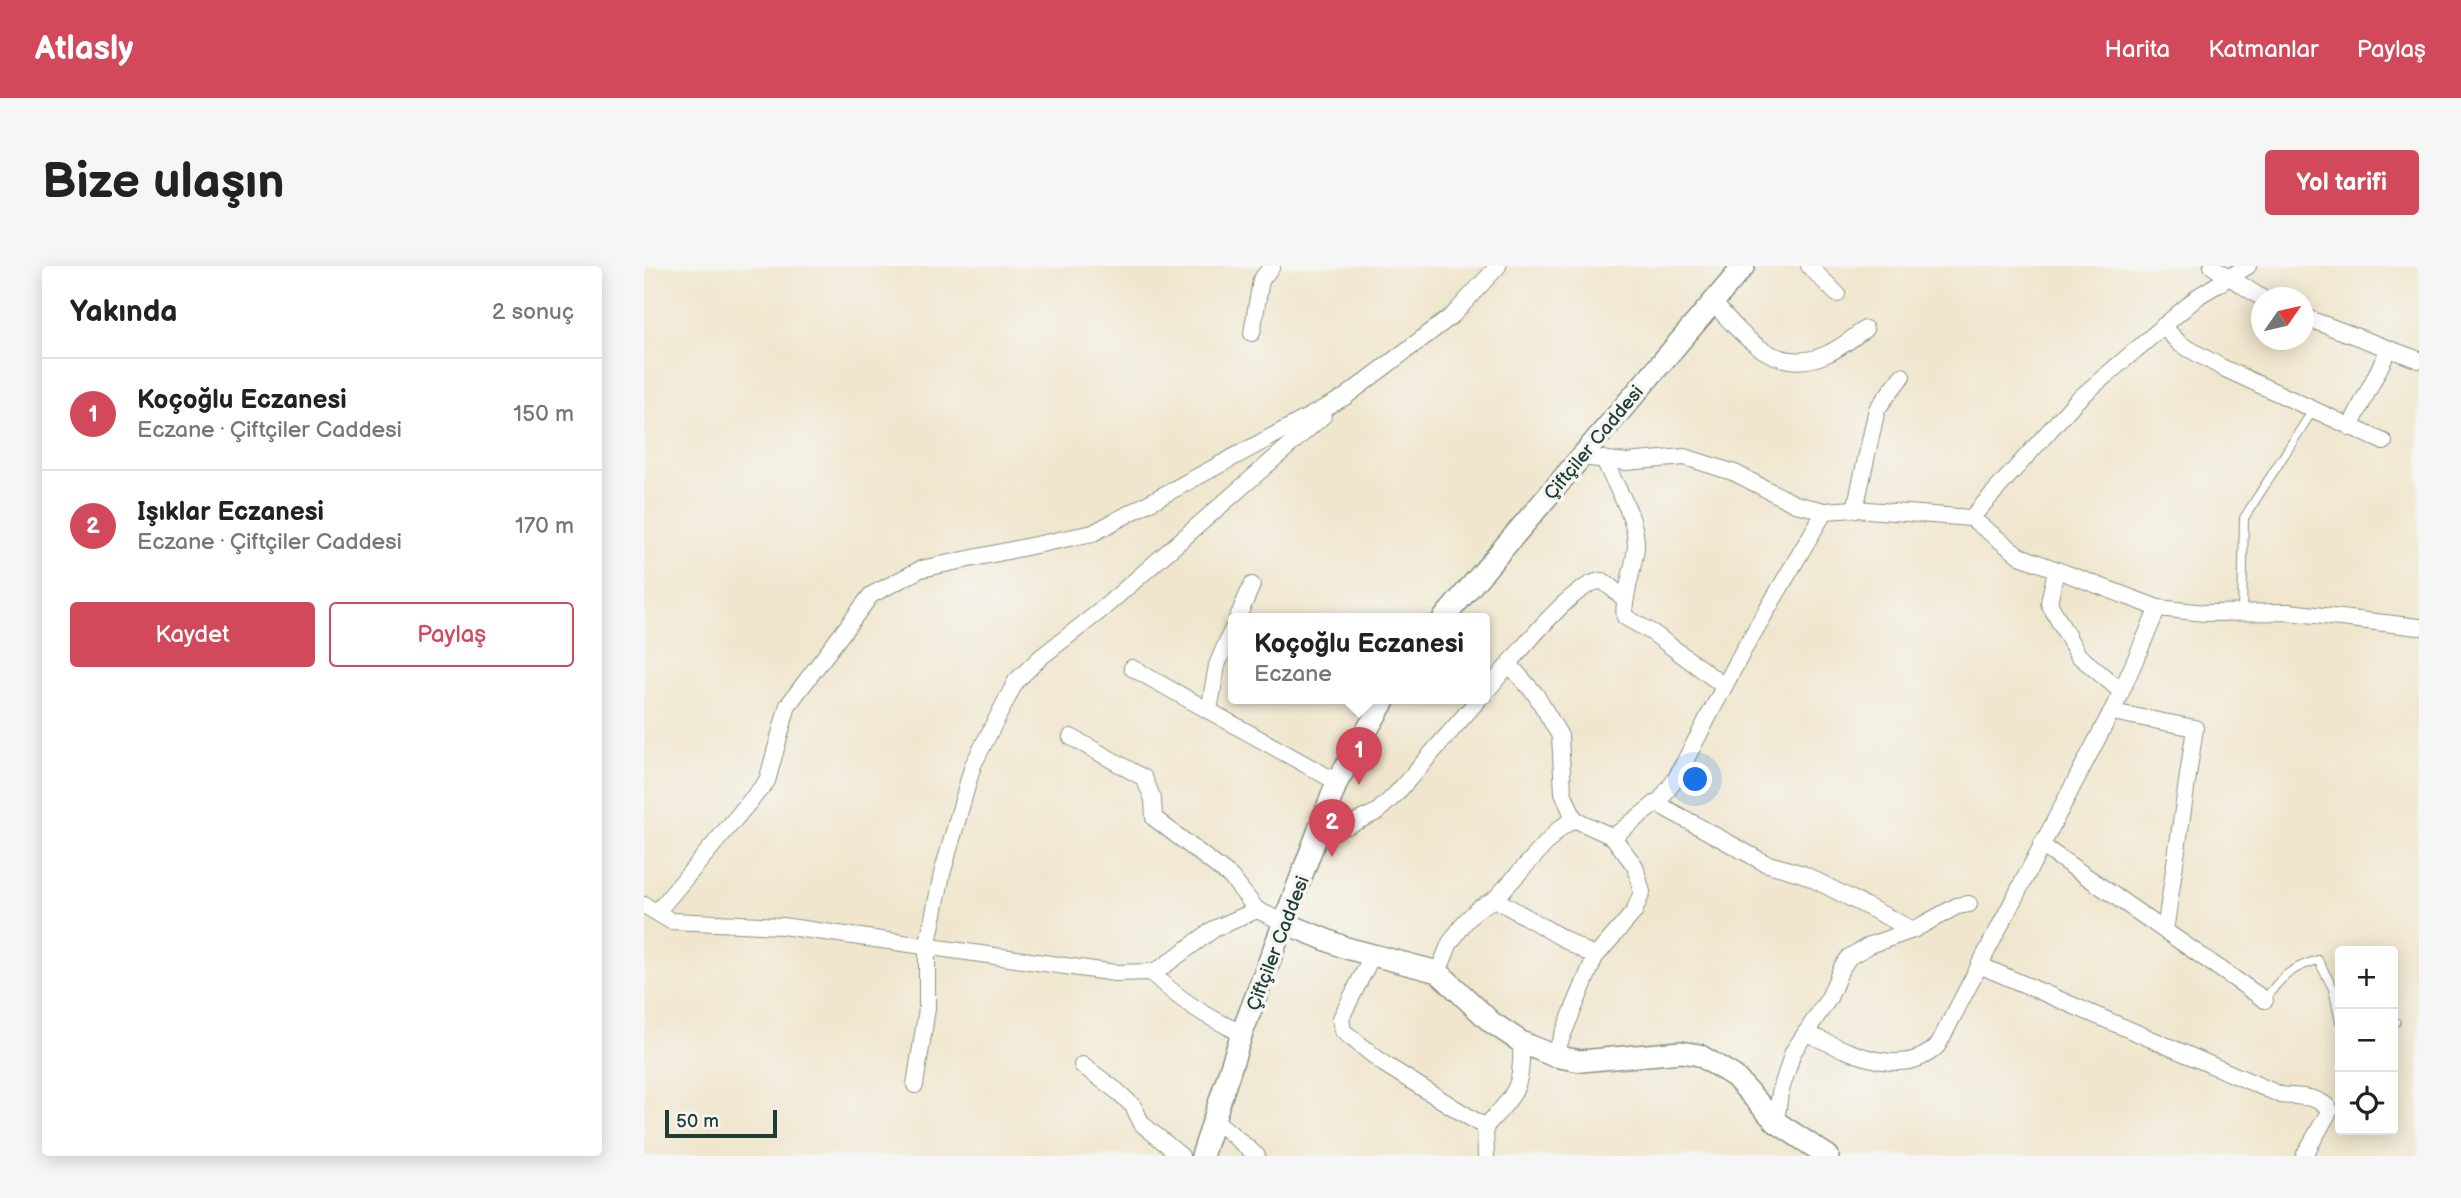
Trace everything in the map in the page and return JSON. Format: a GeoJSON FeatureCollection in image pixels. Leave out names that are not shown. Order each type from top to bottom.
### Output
{"type":"FeatureCollection","features":[{"type":"Feature","properties":{"kind":"street"},"geometry":{"type":"LineString","coordinates":[[1252,333],[1261,280],[1272,266]]}},
{"type":"Feature","properties":{"kind":"street"},"geometry":{"type":"LineString","coordinates":[[915,1085],[928,1009],[927,948],[942,874],[973,765],[1016,681],[1041,657],[1101,611],[1345,397],[1453,315],[1499,266]]}},
{"type":"Feature","properties":{"kind":"street","name":"Çiftçiler Caddesi"},"geometry":{"type":"LineString","coordinates":[[1448,613],[1744,266]]}},
{"type":"Feature","properties":{"kind":"street"},"geometry":{"type":"LineString","coordinates":[[1809,266],[1837,294]]}},
{"type":"Feature","properties":{"kind":"street"},"geometry":{"type":"LineString","coordinates":[[2212,266],[2251,292]]}},
{"type":"Feature","properties":{"kind":"street"},"geometry":{"type":"LineString","coordinates":[[1971,518],[2076,401],[2163,326],[2226,277],[2248,266]]}},
{"type":"Feature","properties":{"kind":"street"},"geometry":{"type":"LineString","coordinates":[[1713,302],[1763,353],[1785,360],[1806,361],[1829,354],[1865,329]]}},
{"type":"Feature","properties":{"kind":"street"},"geometry":{"type":"LineString","coordinates":[[2314,321],[2419,360]]}},
{"type":"Feature","properties":{"kind":"street"},"geometry":{"type":"LineString","coordinates":[[2163,326],[2180,344],[2205,359],[2384,442]]}},
{"type":"Feature","properties":{"kind":"street"},"geometry":{"type":"LineString","coordinates":[[2350,427],[2389,349]]}},
{"type":"Feature","properties":{"kind":"street"},"geometry":{"type":"LineString","coordinates":[[1855,509],[1877,409],[1902,376]]}},
{"type":"Feature","properties":{"kind":"street"},"geometry":{"type":"LineString","coordinates":[[1257,910],[1214,929],[1151,972],[1115,973],[1057,967],[782,926],[671,921],[651,909],[768,781],[788,705],[871,595],[921,569],[1093,533],[1345,397]]}},
{"type":"Feature","properties":{"kind":"street"},"geometry":{"type":"LineString","coordinates":[[1580,457],[1626,462],[1685,457],[1735,473],[1795,504],[1825,510],[1855,509],[1971,518],[2020,556],[2158,608],[2242,614],[2289,612],[2419,627]]}},
{"type":"Feature","properties":{"kind":"street"},"geometry":{"type":"LineString","coordinates":[[1604,459],[1632,512],[1636,544],[1633,575],[1625,599],[1625,617],[1653,633],[1724,686]]}},
{"type":"Feature","properties":{"kind":"street"},"geometry":{"type":"LineString","coordinates":[[1613,837],[1657,803],[1684,766],[1724,686],[1825,510]]}},
{"type":"Feature","properties":{"kind":"street"},"geometry":{"type":"LineString","coordinates":[[2056,570],[2049,603],[2078,655],[2121,691]]}},
{"type":"Feature","properties":{"kind":"street"},"geometry":{"type":"LineString","coordinates":[[1490,687],[1538,631],[1582,589],[1603,582],[1625,599]]}},
{"type":"Feature","properties":{"kind":"street"},"geometry":{"type":"LineString","coordinates":[[1240,613],[1252,585]]}},
{"type":"Feature","properties":{"kind":"street"},"geometry":{"type":"LineString","coordinates":[[1807,1033],[1874,1059],[1919,1060],[1938,1045],[2112,712],[2158,608]]}},
{"type":"Feature","properties":{"kind":"street"},"geometry":{"type":"LineString","coordinates":[[1209,711],[1217,665],[1228,640]]}},
{"type":"Feature","properties":{"kind":"street"},"geometry":{"type":"LineString","coordinates":[[1510,665],[1536,695],[1560,736],[1563,792],[1574,819],[1613,837],[1635,866],[1642,892],[1634,912],[1595,957],[1554,1056]]}},
{"type":"Feature","properties":{"kind":"street"},"geometry":{"type":"LineString","coordinates":[[1132,668],[1337,782]]}},
{"type":"Feature","properties":{"kind":"street"},"geometry":{"type":"LineString","coordinates":[[1320,828],[1347,826],[1377,812],[1475,704]]}},
{"type":"Feature","properties":{"kind":"street","name":"Çiftçiler Caddesi"},"geometry":{"type":"LineString","coordinates":[[1202,1156],[1242,1033],[1337,782],[1381,706]]}},
{"type":"Feature","properties":{"kind":"street"},"geometry":{"type":"LineString","coordinates":[[2112,712],[2195,728],[2165,931]]}},
{"type":"Feature","properties":{"kind":"street"},"geometry":{"type":"LineString","coordinates":[[1071,737],[1144,778],[1153,799],[1154,818],[1231,877],[1257,910],[1372,956],[1409,962],[1438,972],[1491,1022],[1521,1042],[1554,1056],[1581,1061],[1681,1052],[1699,1055],[1734,1076],[1776,1122],[1822,1154]]}},
{"type":"Feature","properties":{"kind":"street"},"geometry":{"type":"LineString","coordinates":[[1657,803],[1765,863],[1803,874],[1913,930]]}},
{"type":"Feature","properties":{"kind":"street"},"geometry":{"type":"LineString","coordinates":[[1438,972],[1450,943],[1465,922],[1479,908],[1495,899],[1559,829],[1574,819]]}},
{"type":"Feature","properties":{"kind":"street"},"geometry":{"type":"LineString","coordinates":[[2041,845],[2264,1000]]}},
{"type":"Feature","properties":{"kind":"street"},"geometry":{"type":"LineString","coordinates":[[1495,899],[1595,957]]}},
{"type":"Feature","properties":{"kind":"street"},"geometry":{"type":"LineString","coordinates":[[1776,1122],[1786,1071],[1849,957],[1870,944],[1913,930],[1957,906],[1969,905]]}},
{"type":"Feature","properties":{"kind":"street"},"geometry":{"type":"LineString","coordinates":[[1372,956],[1341,1018],[1343,1031],[1384,1064],[1485,1127]]}},
{"type":"Feature","properties":{"kind":"street"},"geometry":{"type":"LineString","coordinates":[[1979,965],[2281,1095],[2313,1098],[2325,1103],[2330,1110],[2304,1156]]}},
{"type":"Feature","properties":{"kind":"street"},"geometry":{"type":"LineString","coordinates":[[1151,972],[1193,1009],[1242,1033]]}},
{"type":"Feature","properties":{"kind":"street"},"geometry":{"type":"LineString","coordinates":[[1486,1156],[1485,1127],[1515,1094],[1520,1082],[1521,1042]]}},
{"type":"Feature","properties":{"kind":"street"},"geometry":{"type":"LineString","coordinates":[[1082,1065],[1117,1091],[1133,1107],[1142,1124],[1181,1156]]}},
{"type":"Feature","properties":{"kind":"street"},"geometry":{"type":"LineString","coordinates":[[1215,1120],[1257,1156]]}},
{"type":"Feature","properties":{"kind":"lane"},"geometry":{"type":"LineString","coordinates":[[2242,614],[2244,518],[2313,410]]}},
{"type":"Feature","properties":{"kind":"lane"},"geometry":{"type":"LineString","coordinates":[[2264,1000],[2277,981],[2296,966],[2318,960],[2333,988],[2337,1009]]}},
{"type":"Feature","properties":{"kind":"place","name":"Koçoğlu Eczanesi"},"geometry":{"type":"Point","coordinates":[1359,785]}},
{"type":"Feature","properties":{"kind":"place","name":"Işıklar Eczanesi"},"geometry":{"type":"Point","coordinates":[1332,857]}}]}
